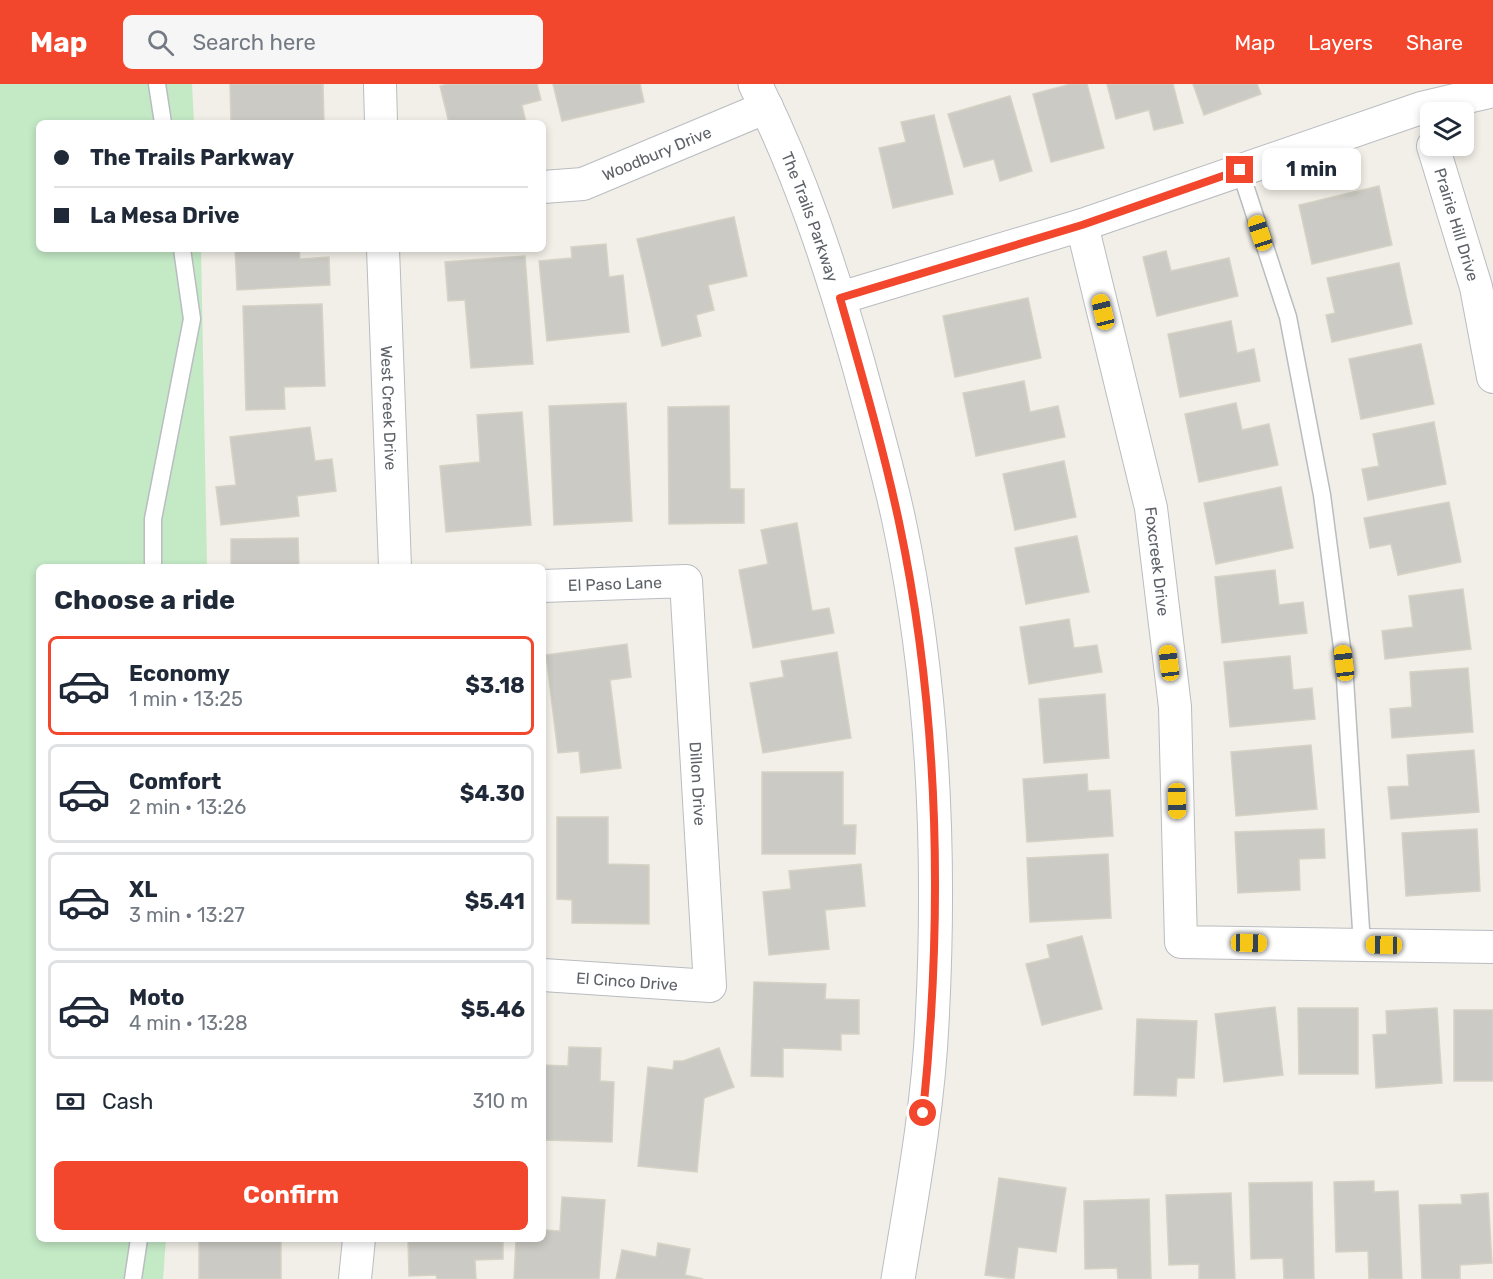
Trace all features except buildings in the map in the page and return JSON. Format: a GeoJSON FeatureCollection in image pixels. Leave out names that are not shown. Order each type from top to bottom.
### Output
{"type":"FeatureCollection","features":[{"type":"Feature","properties":{"kind":"street"},"geometry":{"type":"LineString","coordinates":[[380,84],[381,120]]}},
{"type":"Feature","properties":{"kind":"street"},"geometry":{"type":"LineString","coordinates":[[1448,102],[1493,92]]}},
{"type":"Feature","properties":{"kind":"street","name":"Woodbury Drive"},"geometry":{"type":"LineString","coordinates":[[546,187],[583,184],[761,96]]}},
{"type":"Feature","properties":{"kind":"street","name":"The Trails Parkway"},"geometry":{"type":"LineString","coordinates":[[761,96],[806,204],[840,298],[874,421],[899,523],[914,609],[929,728],[934,822],[932,1025],[919,1158],[898,1279]]}},
{"type":"Feature","properties":{"kind":"street"},"geometry":{"type":"LineString","coordinates":[[840,298],[1082,225],[1420,108]]}},
{"type":"Feature","properties":{"kind":"street","name":"Prairie Hill Drive"},"geometry":{"type":"LineString","coordinates":[[1437,156],[1483,276],[1493,377]]}},
{"type":"Feature","properties":{"kind":"street","name":"Foxcreek Drive"},"geometry":{"type":"LineString","coordinates":[[1082,225],[1150,508],[1175,707],[1181,942],[1362,945]]}},
{"type":"Feature","properties":{"kind":"street","name":"West Creek Drive"},"geometry":{"type":"LineString","coordinates":[[383,252],[395,564]]}},
{"type":"Feature","properties":{"kind":"street","name":"El Paso Lane"},"geometry":{"type":"LineString","coordinates":[[546,586],[686,581]]}},
{"type":"Feature","properties":{"kind":"street","name":"Dillon Drive"},"geometry":{"type":"LineString","coordinates":[[686,581],[710,986]]}},
{"type":"Feature","properties":{"kind":"street"},"geometry":{"type":"LineString","coordinates":[[1362,945],[1493,947]]}},
{"type":"Feature","properties":{"kind":"street","name":"El Cinco Drive"},"geometry":{"type":"LineString","coordinates":[[546,975],[710,986]]}},
{"type":"Feature","properties":{"kind":"street"},"geometry":{"type":"LineString","coordinates":[[355,1279],[359,1242]]}},
{"type":"Feature","properties":{"kind":"lane"},"geometry":{"type":"LineString","coordinates":[[157,84],[163,120]]}},
{"type":"Feature","properties":{"kind":"lane"},"geometry":{"type":"LineString","coordinates":[[1240,170],[1288,317],[1322,495],[1344,663],[1362,945]]}},
{"type":"Feature","properties":{"kind":"lane"},"geometry":{"type":"LineString","coordinates":[[153,564],[153,519],[192,319],[182,252]]}},
{"type":"Feature","properties":{"kind":"lane"},"geometry":{"type":"LineString","coordinates":[[133,1279],[139,1242]]}},
{"type":"Feature","properties":{"kind":"green space"},"geometry":{"type":"Polygon","coordinates":[[[0,84],[192,84],[194,120],[36,120],[36,252],[201,252],[207,564],[36,564],[36,1242],[166,1242],[163,1279],[0,1279],[0,84]]]}},
{"type":"Feature","properties":{"kind":"route"},"geometry":{"type":"LineString","coordinates":[[923,1113],[932,1025],[935,913],[935,833],[929,728],[914,609],[899,523],[840,298],[1082,225],[1240,170]]}}]}
